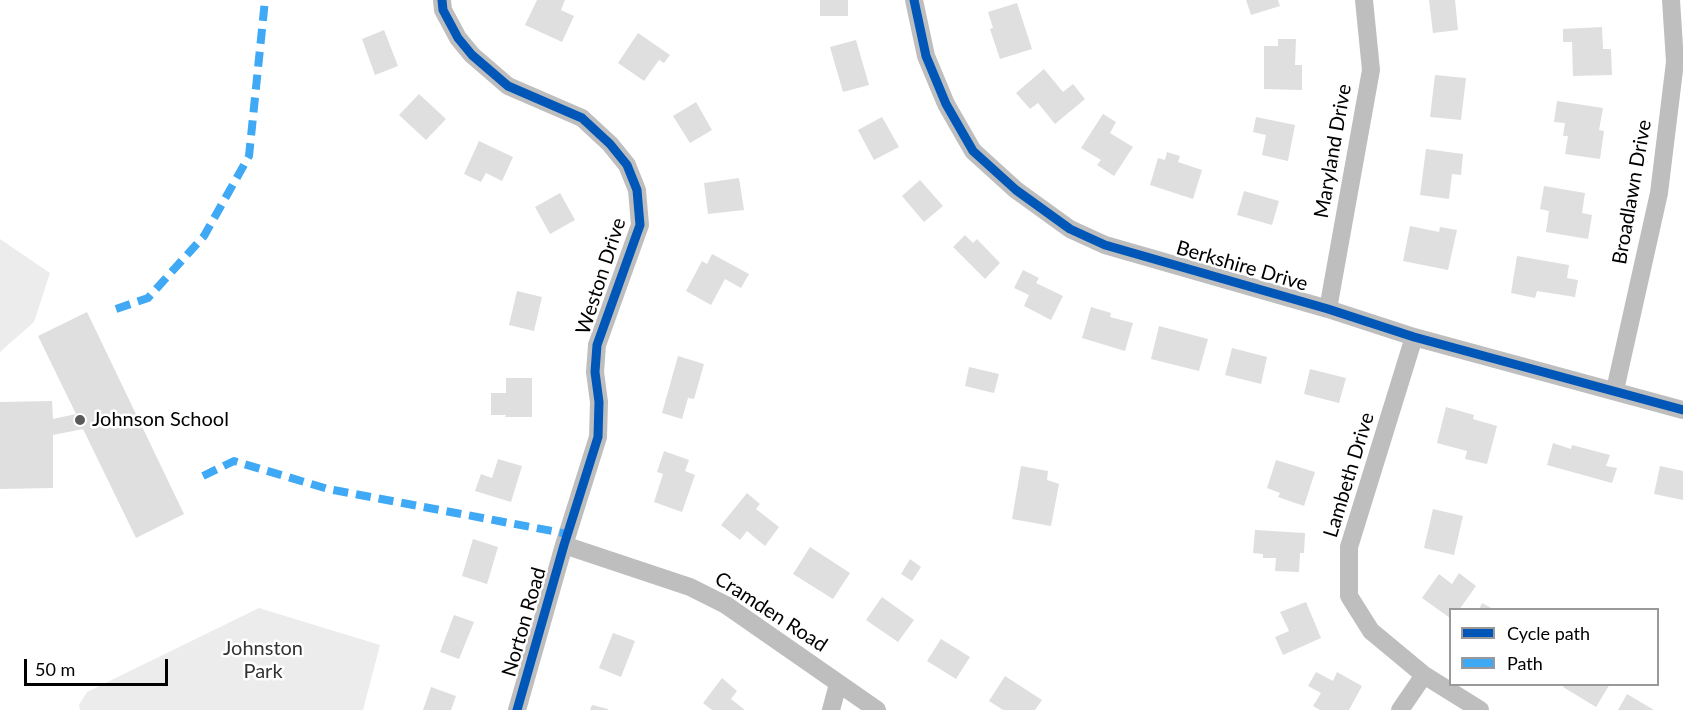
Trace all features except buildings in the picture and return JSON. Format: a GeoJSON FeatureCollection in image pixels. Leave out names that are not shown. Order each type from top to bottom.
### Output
{"type":"FeatureCollection","features":[{"type":"Feature","properties":{"kind":"street","name":"Weston Drive"},"geometry":{"type":"LineString","coordinates":[[442,0],[443,10],[458,38],[472,55],[508,86],[582,118],[610,144],[627,165],[637,190],[640,225],[597,345],[595,372],[599,402],[598,437],[564,545]]}},
{"type":"Feature","properties":{"kind":"street","name":"Berkshire Drive"},"geometry":{"type":"LineString","coordinates":[[914,0],[926,56],[946,104],[973,151],[1016,190],[1070,229],[1105,245],[1328,309],[1414,337],[1683,410]]}},
{"type":"Feature","properties":{"kind":"street","name":"Maryland Drive"},"geometry":{"type":"LineString","coordinates":[[1328,309],[1371,70],[1364,0]]}},
{"type":"Feature","properties":{"kind":"street","name":"Broadlawn Drive"},"geometry":{"type":"LineString","coordinates":[[1615,390],[1659,193],[1675,62],[1671,0]]}},
{"type":"Feature","properties":{"kind":"street","name":"Lambeth Drive"},"geometry":{"type":"LineString","coordinates":[[1414,337],[1349,547],[1349,596],[1371,631],[1424,675],[1480,710]]}},
{"type":"Feature","properties":{"kind":"street","name":"Cramden Road"},"geometry":{"type":"LineString","coordinates":[[564,545],[690,587],[726,605],[877,710]]}},
{"type":"Feature","properties":{"kind":"street","name":"Norton Road"},"geometry":{"type":"LineString","coordinates":[[518,710],[564,545]]}},
{"type":"Feature","properties":{"kind":"street"},"geometry":{"type":"LineString","coordinates":[[1400,710],[1424,675]]}},
{"type":"Feature","properties":{"kind":"street"},"geometry":{"type":"LineString","coordinates":[[831,710],[838,684]]}},
{"type":"Feature","properties":{"kind":"green space"},"geometry":{"type":"Polygon","coordinates":[[[0,239],[50,273],[34,322],[0,352],[0,239]]]}},
{"type":"Feature","properties":{"kind":"green space","name":"Johnston Park"},"geometry":{"type":"Polygon","coordinates":[[[259,608],[380,645],[363,710],[80,710],[79,705],[87,692],[259,608]]]}},
{"type":"Feature","properties":{"kind":"marked path"},"geometry":{"type":"LineString","coordinates":[[116,309],[148,298],[204,236],[249,156],[265,0]]}},
{"type":"Feature","properties":{"kind":"marked path"},"geometry":{"type":"LineString","coordinates":[[203,476],[234,461],[328,489],[568,534]]}},
{"type":"Feature","properties":{"kind":"cycle path"},"geometry":{"type":"LineString","coordinates":[[442,0],[443,10],[458,38],[472,55],[508,86],[582,118],[610,144],[627,165],[637,190],[640,225],[597,345],[595,372],[599,402],[598,437],[564,545],[517,710]]}},
{"type":"Feature","properties":{"kind":"cycle path"},"geometry":{"type":"LineString","coordinates":[[914,0],[926,56],[946,104],[973,151],[1016,190],[1070,229],[1105,245],[1328,309],[1414,337],[1683,410]]}},
{"type":"Feature","properties":{"kind":"place","name":"Johnson School"},"geometry":{"type":"Point","coordinates":[80,420]}}]}
